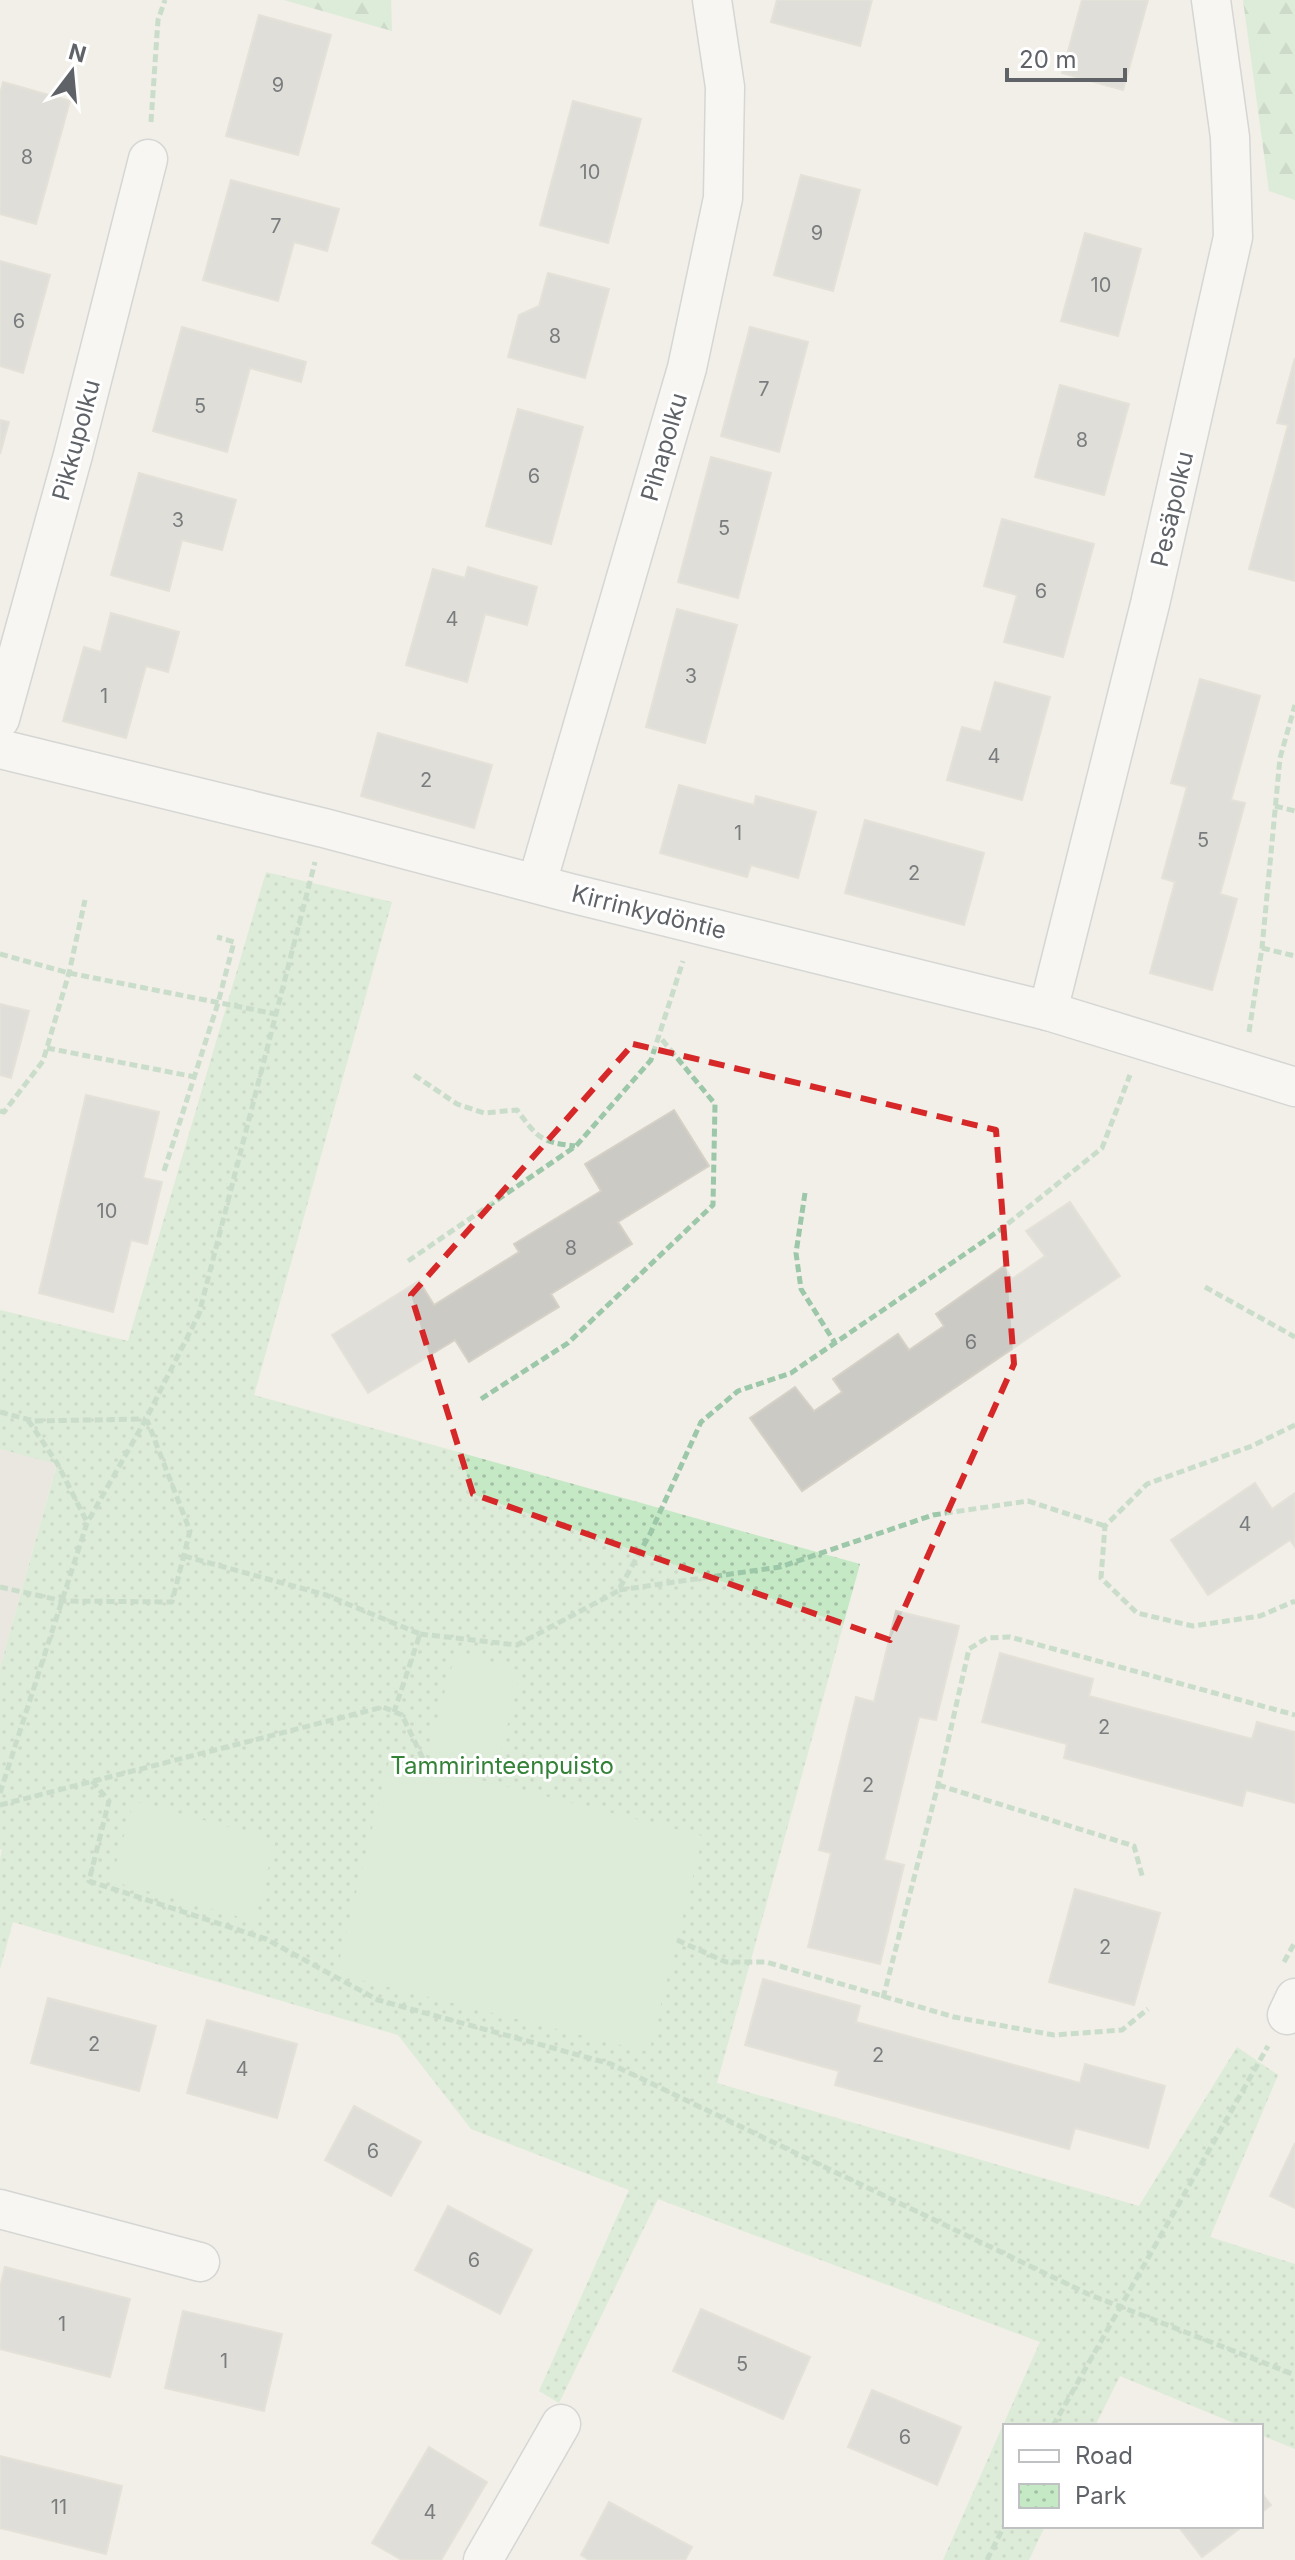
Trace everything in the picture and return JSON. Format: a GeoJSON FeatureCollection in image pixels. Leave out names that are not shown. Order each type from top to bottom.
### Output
{"type":"FeatureCollection","features":[{"type":"Feature","properties":{"kind":"street","name":"Pihapolku"},"geometry":{"type":"LineString","coordinates":[[537,883],[687,368],[723,198],[725,87],[712,0]]}},
{"type":"Feature","properties":{"kind":"street","name":"Pesäpolku"},"geometry":{"type":"LineString","coordinates":[[1048,1011],[1150,604],[1233,237],[1230,137],[1211,0]]}},
{"type":"Feature","properties":{"kind":"street","name":"Pikkupolku"},"geometry":{"type":"LineString","coordinates":[[0,719],[73,455],[148,159]]}},
{"type":"Feature","properties":{"kind":"street","name":"Kirrinkydöntie"},"geometry":{"type":"LineString","coordinates":[[0,749],[1048,1011],[1295,1087]]}},
{"type":"Feature","properties":{"kind":"street"},"geometry":{"type":"LineString","coordinates":[[0,2209],[200,2262]]}},
{"type":"Feature","properties":{"kind":"street"},"geometry":{"type":"LineString","coordinates":[[483,2560],[561,2424]]}},
{"type":"Feature","properties":{"kind":"path"},"geometry":{"type":"LineString","coordinates":[[148,159],[158,20],[165,0]]}},
{"type":"Feature","properties":{"kind":"path"},"geometry":{"type":"LineString","coordinates":[[1240,1071],[1249,1036],[1262,948],[1280,758],[1295,705]]}},
{"type":"Feature","properties":{"kind":"path"},"geometry":{"type":"LineString","coordinates":[[1275,806],[1295,811]]}},
{"type":"Feature","properties":{"kind":"path"},"geometry":{"type":"LineString","coordinates":[[0,1793],[87,1523],[146,1419],[199,1314],[315,862]]}},
{"type":"Feature","properties":{"kind":"path"},"geometry":{"type":"LineString","coordinates":[[0,1111],[4,1112],[43,1061],[69,973],[85,900]]}},
{"type":"Feature","properties":{"kind":"path"},"geometry":{"type":"LineString","coordinates":[[164,1171],[218,1003],[234,942],[217,937]]}},
{"type":"Feature","properties":{"kind":"path"},"geometry":{"type":"LineString","coordinates":[[1262,948],[1295,956]]}},
{"type":"Feature","properties":{"kind":"path"},"geometry":{"type":"LineString","coordinates":[[0,954],[69,973],[276,1014]]}},
{"type":"Feature","properties":{"kind":"path"},"geometry":{"type":"LineString","coordinates":[[408,1261],[576,1146],[651,1060],[685,956]]}},
{"type":"Feature","properties":{"kind":"path"},"geometry":{"type":"LineString","coordinates":[[481,1399],[568,1343],[713,1205],[715,1104],[659,1036]]}},
{"type":"Feature","properties":{"kind":"path"},"geometry":{"type":"LineString","coordinates":[[47,1048],[195,1077]]}},
{"type":"Feature","properties":{"kind":"path"},"geometry":{"type":"LineString","coordinates":[[618,1591],[650,1534],[701,1422],[738,1391],[791,1373],[835,1343],[1000,1230],[1102,1148],[1131,1072]]}},
{"type":"Feature","properties":{"kind":"path"},"geometry":{"type":"LineString","coordinates":[[414,1075],[457,1104],[484,1113],[517,1110],[546,1142],[576,1146]]}},
{"type":"Feature","properties":{"kind":"path"},"geometry":{"type":"LineString","coordinates":[[805,1193],[796,1253],[801,1289],[835,1343]]}},
{"type":"Feature","properties":{"kind":"path"},"geometry":{"type":"LineString","coordinates":[[1205,1287],[1295,1337]]}},
{"type":"Feature","properties":{"kind":"path"},"geometry":{"type":"LineString","coordinates":[[0,1412],[34,1421],[146,1419]]}},
{"type":"Feature","properties":{"kind":"path"},"geometry":{"type":"LineString","coordinates":[[34,1421],[28,1419],[57,1463],[87,1523]]}},
{"type":"Feature","properties":{"kind":"path"},"geometry":{"type":"LineString","coordinates":[[0,1587],[63,1601],[172,1602],[190,1531],[146,1419]]}},
{"type":"Feature","properties":{"kind":"path"},"geometry":{"type":"LineString","coordinates":[[1295,1425],[1252,1446],[1147,1484],[1105,1526],[1101,1578],[1137,1613],[1193,1626],[1260,1616],[1295,1601]]}},
{"type":"Feature","properties":{"kind":"path"},"geometry":{"type":"LineString","coordinates":[[184,1556],[326,1595],[420,1634],[517,1645],[618,1591],[780,1567],[933,1515],[1028,1501],[1105,1526]]}},
{"type":"Feature","properties":{"kind":"path"},"geometry":{"type":"LineString","coordinates":[[394,1712],[420,1634]]}},
{"type":"Feature","properties":{"kind":"path"},"geometry":{"type":"LineString","coordinates":[[883,1998],[938,1785],[969,1649],[987,1638],[1010,1637],[1295,1715]]}},
{"type":"Feature","properties":{"kind":"path"},"geometry":{"type":"LineString","coordinates":[[0,1805],[383,1707],[402,1715],[427,1767]]}},
{"type":"Feature","properties":{"kind":"path"},"geometry":{"type":"LineString","coordinates":[[92,1781],[109,1801],[89,1881],[266,1939],[378,2000],[611,2064],[1088,2294],[1295,2375]]}},
{"type":"Feature","properties":{"kind":"path"},"geometry":{"type":"LineString","coordinates":[[938,1785],[1134,1846],[1143,1879]]}},
{"type":"Feature","properties":{"kind":"path"},"geometry":{"type":"LineString","coordinates":[[677,1940],[726,1962],[766,1962],[954,2017],[1054,2035],[1122,2030],[1148,2009]]}},
{"type":"Feature","properties":{"kind":"path"},"geometry":{"type":"LineString","coordinates":[[1054,2424],[1291,2006]]}},
{"type":"Feature","properties":{"kind":"path"},"geometry":{"type":"LineString","coordinates":[[987,2560],[1003,2528]]}},
{"type":"Feature","properties":{"kind":"highlighted area"},"geometry":{"type":"Polygon","coordinates":[[[633,1044],[996,1130],[1014,1364],[890,1640],[473,1494],[411,1295],[633,1044]]]}},
{"type":"Feature","properties":{"kind":"shaded area"},"geometry":{"type":"Polygon","coordinates":[[[0,1449],[57,1463],[0,1668],[0,1449]]]}},
{"type":"Feature","properties":{"kind":"green space"},"geometry":{"type":"Polygon","coordinates":[[[284,0],[391,0],[392,31],[284,0]]]}},
{"type":"Feature","properties":{"kind":"green space"},"geometry":{"type":"Polygon","coordinates":[[[1243,0],[1295,0],[1295,200],[1269,191],[1243,0]]]}},
{"type":"Feature","properties":{"kind":"green space","name":"Tammirinteenpuisto"},"geometry":{"type":"Polygon","coordinates":[[[266,872],[392,902],[254,1395],[860,1564],[717,2083],[1139,2206],[1237,2047],[1278,2075],[1210,2237],[1295,2264],[1295,2449],[1263,2436],[1263,2424],[1236,2424],[1120,2376],[1096,2424],[1004,2424],[1040,2342],[658,2199],[559,2403],[539,2391],[629,2190],[471,2129],[398,2035],[13,1922],[0,1969],[0,1668],[57,1464],[0,1449],[0,1310],[128,1341],[266,872]]]}},
{"type":"Feature","properties":{"kind":"green space"},"geometry":{"type":"Polygon","coordinates":[[[456,1652],[521,1671],[495,1775],[427,1755],[456,1652]]]}},
{"type":"Feature","properties":{"kind":"green space"},"geometry":{"type":"Polygon","coordinates":[[[390,1757],[703,1836],[649,2052],[336,1974],[390,1757]]]}},
{"type":"Feature","properties":{"kind":"green space"},"geometry":{"type":"Polygon","coordinates":[[[134,1801],[276,1840],[254,1921],[111,1881],[134,1801]]]}},
{"type":"Feature","properties":{"kind":"green space","name":"Tammirinteenpuisto"},"geometry":{"type":"Polygon","coordinates":[[[1003,2425],[1003,2528],[1044,2528],[1029,2560],[943,2560],[1003,2425]]]}},
{"type":"Feature","properties":{"kind":"building"},"geometry":{"type":"Polygon","coordinates":[[[777,0],[872,0],[860,46],[771,22],[777,0]]]}},
{"type":"Feature","properties":{"kind":"building"},"geometry":{"type":"Polygon","coordinates":[[[1082,0],[1148,0],[1123,90],[1062,73],[1082,0]]]}},
{"type":"Feature","properties":{"kind":"building"},"geometry":{"type":"Polygon","coordinates":[[[259,15],[331,35],[298,155],[226,136],[259,15]]]}},
{"type":"Feature","properties":{"kind":"building"},"geometry":{"type":"Polygon","coordinates":[[[3,82],[70,101],[36,224],[0,214],[0,94],[3,82]]]}},
{"type":"Feature","properties":{"kind":"building"},"geometry":{"type":"Polygon","coordinates":[[[573,101],[641,119],[608,243],[540,225],[573,101]]]}},
{"type":"Feature","properties":{"kind":"building"},"geometry":{"type":"Polygon","coordinates":[[[801,175],[860,190],[833,291],[774,275],[801,175]]]}},
{"type":"Feature","properties":{"kind":"building"},"geometry":{"type":"Polygon","coordinates":[[[231,180],[339,209],[327,251],[294,242],[278,301],[203,280],[231,180]]]}},
{"type":"Feature","properties":{"kind":"building"},"geometry":{"type":"Polygon","coordinates":[[[1085,233],[1141,249],[1118,336],[1061,321],[1085,233]]]}},
{"type":"Feature","properties":{"kind":"building"},"geometry":{"type":"Polygon","coordinates":[[[0,261],[50,275],[23,373],[0,366],[0,261]]]}},
{"type":"Feature","properties":{"kind":"building"},"geometry":{"type":"Polygon","coordinates":[[[548,273],[609,289],[585,378],[508,357],[519,315],[539,306],[548,273]]]}},
{"type":"Feature","properties":{"kind":"building"},"geometry":{"type":"Polygon","coordinates":[[[182,327],[306,362],[301,382],[250,368],[227,452],[153,431],[182,327]]]}},
{"type":"Feature","properties":{"kind":"building"},"geometry":{"type":"Polygon","coordinates":[[[750,327],[808,342],[779,452],[721,436],[750,327]]]}},
{"type":"Feature","properties":{"kind":"building"},"geometry":{"type":"Polygon","coordinates":[[[1295,358],[1295,581],[1249,569],[1288,425],[1277,423],[1295,358]]]}},
{"type":"Feature","properties":{"kind":"building"},"geometry":{"type":"Polygon","coordinates":[[[1060,385],[1129,404],[1104,495],[1035,477],[1060,385]]]}},
{"type":"Feature","properties":{"kind":"building"},"geometry":{"type":"Polygon","coordinates":[[[518,409],[583,427],[551,544],[486,526],[518,409]]]}},
{"type":"Feature","properties":{"kind":"building"},"geometry":{"type":"Polygon","coordinates":[[[0,420],[9,422],[0,454],[0,420]]]}},
{"type":"Feature","properties":{"kind":"building"},"geometry":{"type":"Polygon","coordinates":[[[711,457],[771,473],[738,598],[678,582],[711,457]]]}},
{"type":"Feature","properties":{"kind":"building"},"geometry":{"type":"Polygon","coordinates":[[[139,473],[236,500],[222,550],[182,540],[169,591],[111,575],[139,473]]]}},
{"type":"Feature","properties":{"kind":"building"},"geometry":{"type":"Polygon","coordinates":[[[1002,519],[1094,544],[1063,657],[1004,642],[1017,595],[984,586],[1002,519]]]}},
{"type":"Feature","properties":{"kind":"building"},"geometry":{"type":"Polygon","coordinates":[[[468,567],[537,587],[527,625],[485,614],[467,682],[406,665],[433,569],[465,578],[468,567]]]}},
{"type":"Feature","properties":{"kind":"building"},"geometry":{"type":"Polygon","coordinates":[[[677,609],[737,625],[705,743],[646,727],[677,609]]]}},
{"type":"Feature","properties":{"kind":"building"},"geometry":{"type":"Polygon","coordinates":[[[111,613],[179,632],[168,672],[146,666],[126,738],[63,721],[84,647],[101,652],[111,613]]]}},
{"type":"Feature","properties":{"kind":"building"},"geometry":{"type":"Polygon","coordinates":[[[1200,679],[1260,696],[1231,800],[1245,803],[1220,894],[1237,899],[1212,990],[1150,973],[1175,882],[1162,878],[1187,787],[1171,783],[1200,679]]]}},
{"type":"Feature","properties":{"kind":"building"},"geometry":{"type":"Polygon","coordinates":[[[995,682],[1050,697],[1022,800],[947,780],[962,727],[981,732],[995,682]]]}},
{"type":"Feature","properties":{"kind":"building"},"geometry":{"type":"Polygon","coordinates":[[[378,733],[492,765],[474,828],[361,796],[378,733]]]}},
{"type":"Feature","properties":{"kind":"building"},"geometry":{"type":"Polygon","coordinates":[[[679,785],[754,805],[756,796],[816,812],[798,878],[751,865],[747,877],[660,853],[679,785]]]}},
{"type":"Feature","properties":{"kind":"building"},"geometry":{"type":"Polygon","coordinates":[[[865,820],[984,853],[964,925],[845,893],[865,820]]]}},
{"type":"Feature","properties":{"kind":"building"},"geometry":{"type":"Polygon","coordinates":[[[0,1004],[29,1011],[11,1078],[0,1075],[0,1004]]]}},
{"type":"Feature","properties":{"kind":"building"},"geometry":{"type":"Polygon","coordinates":[[[86,1095],[159,1112],[143,1178],[162,1182],[147,1244],[131,1240],[113,1312],[39,1293],[86,1095]]]}},
{"type":"Feature","properties":{"kind":"building"},"geometry":{"type":"Polygon","coordinates":[[[674,1110],[709,1166],[618,1222],[632,1244],[551,1294],[559,1307],[469,1362],[455,1340],[368,1393],[332,1335],[419,1281],[434,1305],[519,1252],[514,1244],[601,1191],[585,1164],[674,1110]]]}},
{"type":"Feature","properties":{"kind":"building"},"geometry":{"type":"Polygon","coordinates":[[[1070,1202],[1120,1276],[802,1491],[750,1418],[795,1387],[814,1411],[842,1392],[833,1379],[898,1334],[909,1350],[944,1326],[936,1314],[1004,1266],[1012,1279],[1045,1256],[1026,1231],[1070,1202]]]}},
{"type":"Feature","properties":{"kind":"building"},"geometry":{"type":"Polygon","coordinates":[[[1255,1483],[1272,1509],[1295,1493],[1295,1547],[1290,1540],[1208,1595],[1171,1540],[1255,1483]]]}},
{"type":"Feature","properties":{"kind":"building"},"geometry":{"type":"Polygon","coordinates":[[[896,1611],[959,1626],[936,1720],[919,1717],[884,1860],[904,1865],[880,1964],[808,1947],[831,1853],[819,1850],[856,1697],[874,1702],[896,1611]]]}},
{"type":"Feature","properties":{"kind":"building"},"geometry":{"type":"Polygon","coordinates":[[[1000,1653],[1093,1679],[1089,1696],[1252,1739],[1257,1722],[1295,1732],[1295,1803],[1246,1790],[1242,1806],[1064,1758],[1067,1744],[982,1722],[1000,1653]]]}},
{"type":"Feature","properties":{"kind":"building"},"geometry":{"type":"Polygon","coordinates":[[[1075,1889],[1160,1913],[1134,2005],[1049,1982],[1075,1889]]]}},
{"type":"Feature","properties":{"kind":"building"},"geometry":{"type":"Polygon","coordinates":[[[763,1979],[860,2006],[856,2022],[1080,2083],[1085,2064],[1165,2086],[1148,2148],[1075,2128],[1069,2149],[835,2085],[839,2071],[745,2045],[763,1979]]]}},
{"type":"Feature","properties":{"kind":"building"},"geometry":{"type":"Polygon","coordinates":[[[48,1998],[156,2026],[139,2091],[31,2063],[48,1998]]]}},
{"type":"Feature","properties":{"kind":"building"},"geometry":{"type":"Polygon","coordinates":[[[207,2020],[297,2044],[277,2118],[187,2093],[207,2020]]]}},
{"type":"Feature","properties":{"kind":"building"},"geometry":{"type":"Polygon","coordinates":[[[354,2106],[421,2142],[391,2196],[325,2160],[354,2106]]]}},
{"type":"Feature","properties":{"kind":"building"},"geometry":{"type":"Polygon","coordinates":[[[1295,2143],[1295,2208],[1270,2196],[1295,2143]]]}},
{"type":"Feature","properties":{"kind":"building"},"geometry":{"type":"Polygon","coordinates":[[[448,2206],[532,2250],[500,2314],[415,2270],[448,2206]]]}},
{"type":"Feature","properties":{"kind":"building"},"geometry":{"type":"Polygon","coordinates":[[[5,2267],[130,2299],[110,2377],[0,2349],[0,2287],[5,2267]]]}},
{"type":"Feature","properties":{"kind":"building"},"geometry":{"type":"Polygon","coordinates":[[[701,2309],[810,2357],[783,2419],[673,2371],[701,2309]]]}},
{"type":"Feature","properties":{"kind":"building"},"geometry":{"type":"Polygon","coordinates":[[[183,2311],[282,2334],[264,2411],[165,2388],[183,2311]]]}},
{"type":"Feature","properties":{"kind":"building"},"geometry":{"type":"Polygon","coordinates":[[[872,2390],[961,2427],[937,2485],[848,2447],[872,2390]]]}},
{"type":"Feature","properties":{"kind":"building"},"geometry":{"type":"Polygon","coordinates":[[[429,2447],[487,2482],[441,2560],[402,2560],[372,2543],[429,2447]]]}},
{"type":"Feature","properties":{"kind":"building"},"geometry":{"type":"Polygon","coordinates":[[[0,2456],[122,2486],[106,2554],[0,2528],[0,2456]]]}},
{"type":"Feature","properties":{"kind":"building"},"geometry":{"type":"Polygon","coordinates":[[[1263,2495],[1271,2505],[1263,2511],[1263,2495]]]}},
{"type":"Feature","properties":{"kind":"building"},"geometry":{"type":"Polygon","coordinates":[[[609,2502],[692,2547],[685,2560],[589,2560],[581,2555],[609,2502]]]}},
{"type":"Feature","properties":{"kind":"building"},"geometry":{"type":"Polygon","coordinates":[[[1180,2528],[1240,2528],[1202,2557],[1180,2528]]]}}]}
